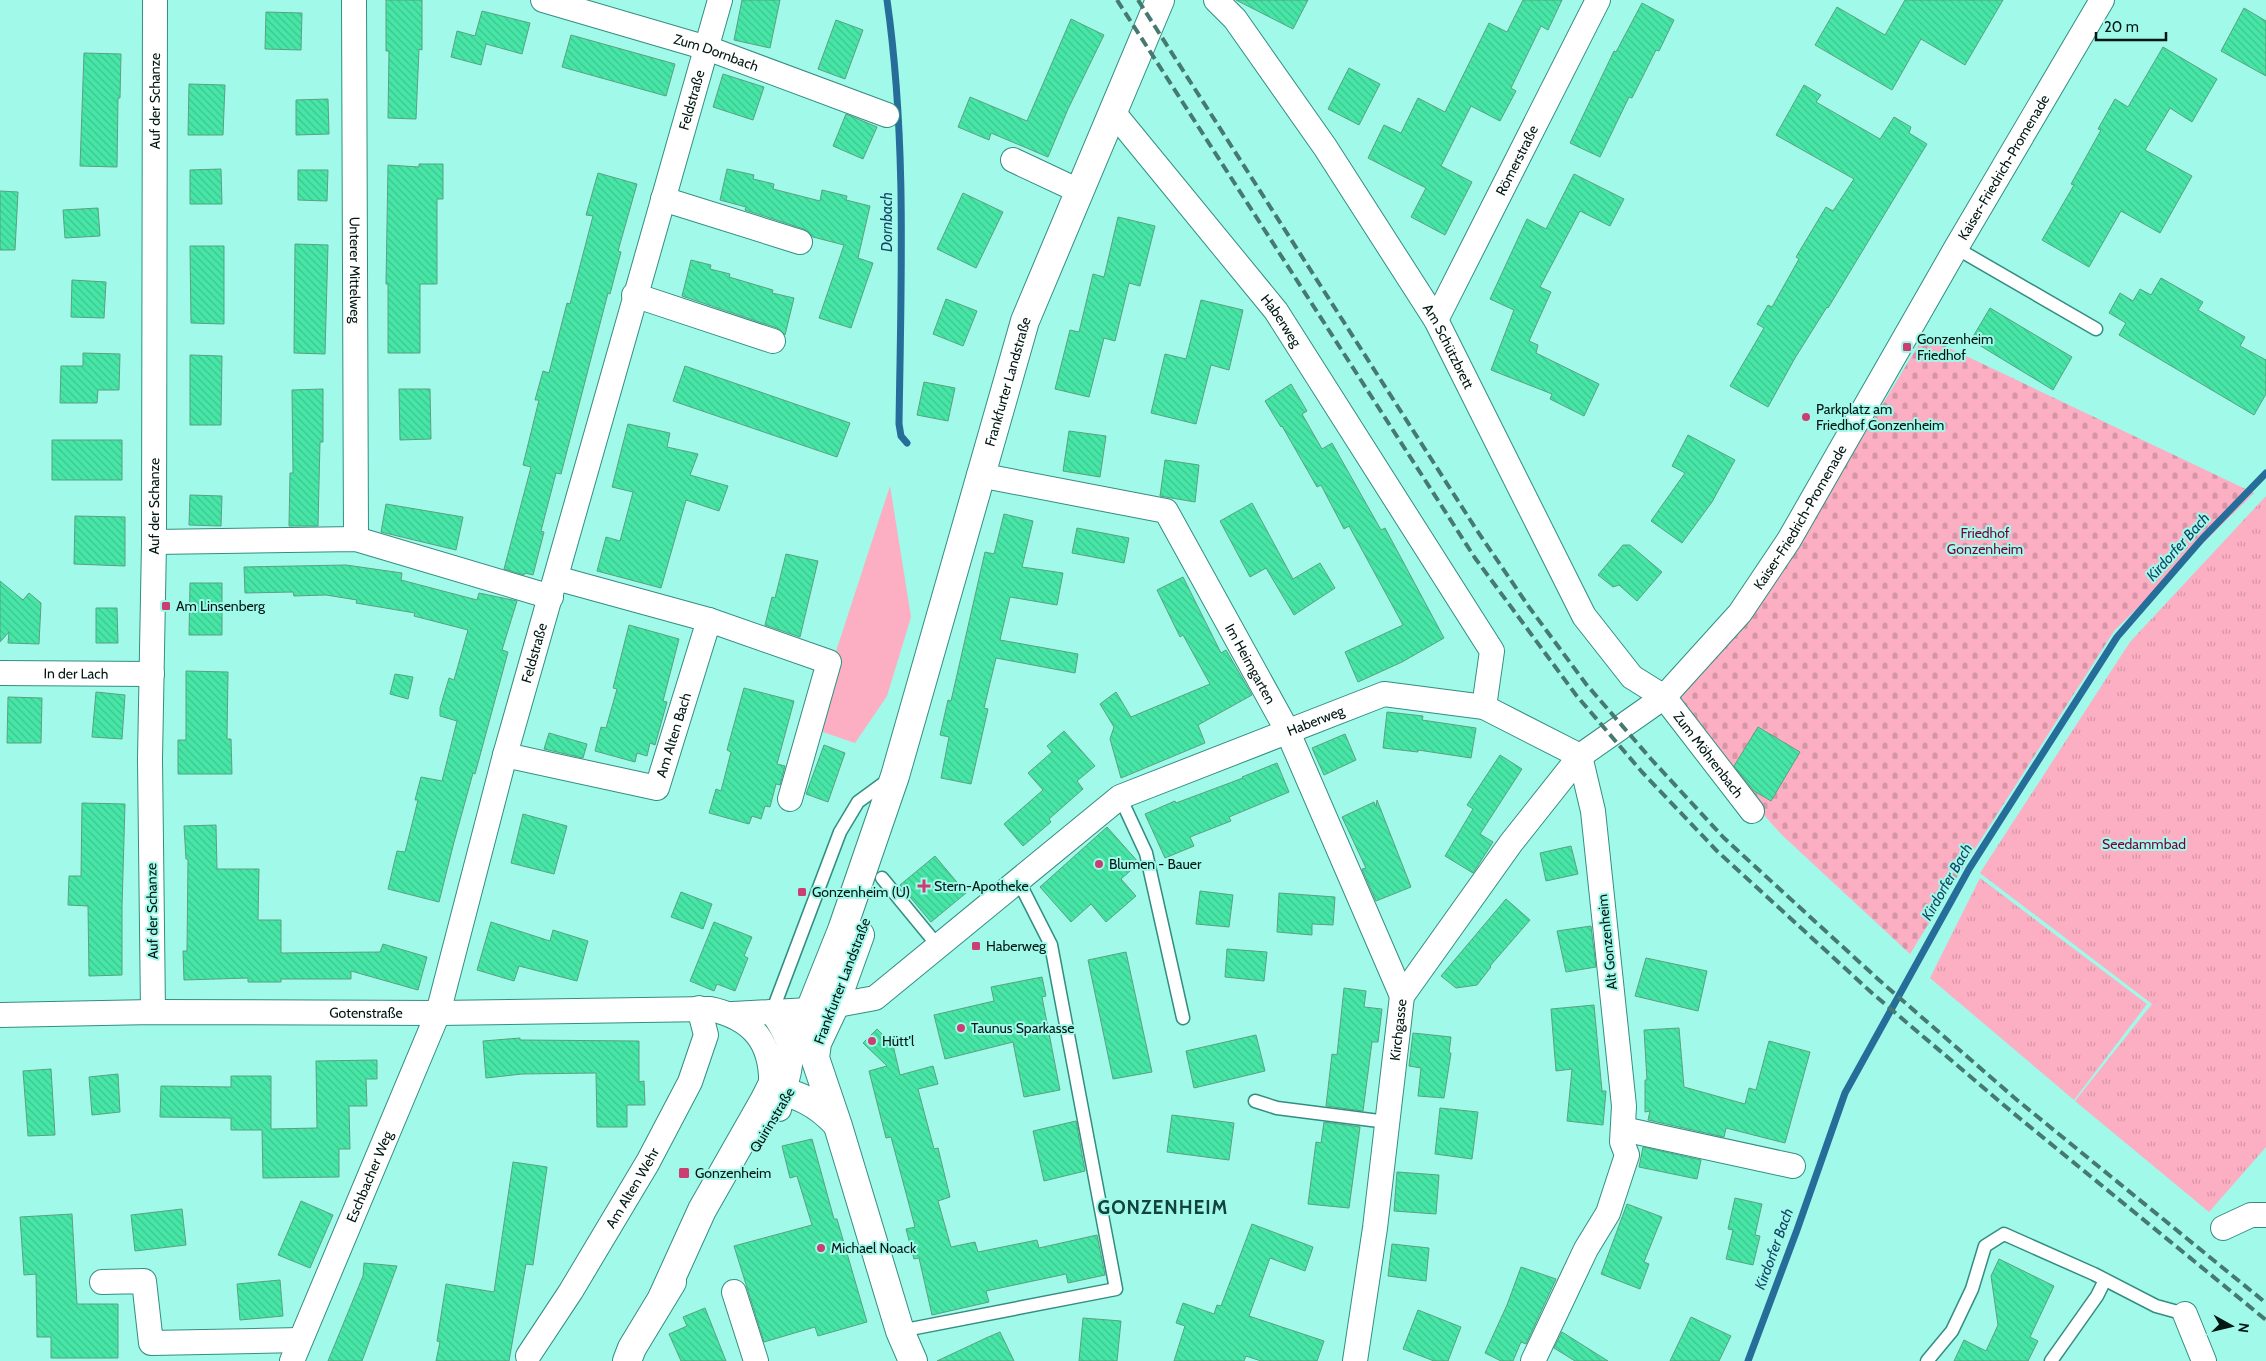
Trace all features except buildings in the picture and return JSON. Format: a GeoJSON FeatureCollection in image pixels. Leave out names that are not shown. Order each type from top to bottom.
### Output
{"type":"FeatureCollection","features":[{"type":"Feature","properties":{"kind":"street","name":"Auf der Schanze"},"geometry":{"type":"LineString","coordinates":[[153,1012],[150,759],[154,542],[155,0]]}},
{"type":"Feature","properties":{"kind":"street","name":"Unterer Mittelweg"},"geometry":{"type":"LineString","coordinates":[[354,0],[356,539]]}},
{"type":"Feature","properties":{"kind":"street","name":"Zum Dornbach"},"geometry":{"type":"LineString","coordinates":[[543,0],[707,48],[887,115]]}},
{"type":"Feature","properties":{"kind":"street","name":"Feldstraße"},"geometry":{"type":"LineString","coordinates":[[438,1013],[505,755],[634,296],[720,0]]}},
{"type":"Feature","properties":{"kind":"street","name":"Frankfurter Landstraße"},"geometry":{"type":"LineString","coordinates":[[822,1009],[849,914],[895,776],[979,475],[1025,321],[1160,0]]}},
{"type":"Feature","properties":{"kind":"street","name":"Am Schützbrett"},"geometry":{"type":"LineString","coordinates":[[1216,0],[1235,19],[1325,147],[1436,320],[1584,616],[1632,677],[1664,697]]}},
{"type":"Feature","properties":{"kind":"street","name":"Römerstraße"},"geometry":{"type":"LineString","coordinates":[[1436,320],[1598,0]]}},
{"type":"Feature","properties":{"kind":"street","name":"Kaiser-Friedrich-Promenade"},"geometry":{"type":"LineString","coordinates":[[1580,756],[1664,697],[1740,613],[1790,540],[1956,248],[2102,0]]}},
{"type":"Feature","properties":{"kind":"street","name":"Haberweg"},"geometry":{"type":"LineString","coordinates":[[1112,112],[1276,311],[1492,651],[1484,707]]}},
{"type":"Feature","properties":{"kind":"street"},"geometry":{"type":"LineString","coordinates":[[1013,160],[1079,191]]}},
{"type":"Feature","properties":{"kind":"street"},"geometry":{"type":"LineString","coordinates":[[663,199],[800,242]]}},
{"type":"Feature","properties":{"kind":"street"},"geometry":{"type":"LineString","coordinates":[[634,296],[773,341]]}},
{"type":"Feature","properties":{"kind":"street","name":"Im Heimgarten"},"geometry":{"type":"LineString","coordinates":[[979,475],[1166,511],[1288,730],[1402,996]]}},
{"type":"Feature","properties":{"kind":"street"},"geometry":{"type":"LineString","coordinates":[[154,542],[356,539],[553,587],[709,620],[829,662],[790,799]]}},
{"type":"Feature","properties":{"kind":"street","name":"Am Alten Bach"},"geometry":{"type":"LineString","coordinates":[[505,755],[657,788],[709,620]]}},
{"type":"Feature","properties":{"kind":"street","name":"In der Lach"},"geometry":{"type":"LineString","coordinates":[[0,673],[152,674]]}},
{"type":"Feature","properties":{"kind":"street","name":"Haberweg"},"geometry":{"type":"LineString","coordinates":[[822,1009],[875,998],[1019,882],[1120,797],[1384,694],[1484,707],[1580,756]]}},
{"type":"Feature","properties":{"kind":"street","name":"Zum Möhrenbach"},"geometry":{"type":"LineString","coordinates":[[1664,697],[1752,811]]}},
{"type":"Feature","properties":{"kind":"street","name":"Kirchgasse"},"geometry":{"type":"LineString","coordinates":[[1355,1361],[1374,1228],[1402,996],[1511,844],[1580,756]]}},
{"type":"Feature","properties":{"kind":"street","name":"Alt Gonzenheim"},"geometry":{"type":"LineString","coordinates":[[1533,1361],[1586,1249],[1608,1213],[1627,1155],[1622,1142],[1624,1106],[1593,811],[1580,756]]}},
{"type":"Feature","properties":{"kind":"street","name":"Frankfurter Landstraße"},"geometry":{"type":"LineString","coordinates":[[895,776],[896,819],[882,878],[804,1045],[815,1058],[817,1070],[838,1126],[900,1331],[913,1361]]}},
{"type":"Feature","properties":{"kind":"street","name":"Gotenstraße"},"geometry":{"type":"LineString","coordinates":[[0,1015],[153,1012],[438,1013],[699,1008],[733,1014],[822,1009]]}},
{"type":"Feature","properties":{"kind":"street","name":"Am Alten Wehr"},"geometry":{"type":"LineString","coordinates":[[528,1356],[572,1291],[638,1179],[690,1082],[706,1035],[699,1008]]}},
{"type":"Feature","properties":{"kind":"street"},"geometry":{"type":"LineString","coordinates":[[772,1012],[786,1031],[804,1045]]}},
{"type":"Feature","properties":{"kind":"street","name":"Eschbacher Weg"},"geometry":{"type":"LineString","coordinates":[[102,1282],[144,1281],[152,1352],[296,1351],[359,1213],[438,1013]]}},
{"type":"Feature","properties":{"kind":"street","name":"Gotenstraße"},"geometry":{"type":"LineString","coordinates":[[733,1014],[749,1025],[762,1041],[770,1060],[780,1095]]}},
{"type":"Feature","properties":{"kind":"street","name":"Quirinstraße"},"geometry":{"type":"LineString","coordinates":[[627,1361],[632,1348],[663,1296],[707,1230],[780,1095],[804,1045]]}},
{"type":"Feature","properties":{"kind":"street","name":"Frankfurter Landstraße"},"geometry":{"type":"LineString","coordinates":[[780,1095],[822,1108],[838,1126]]}},
{"type":"Feature","properties":{"kind":"street"},"geometry":{"type":"LineString","coordinates":[[1623,1129],[1793,1166]]}},
{"type":"Feature","properties":{"kind":"street"},"geometry":{"type":"LineString","coordinates":[[2223,1228],[2252,1216],[2266,1216]]}},
{"type":"Feature","properties":{"kind":"street"},"geometry":{"type":"LineString","coordinates":[[734,1292],[756,1361]]}},
{"type":"Feature","properties":{"kind":"street"},"geometry":{"type":"LineString","coordinates":[[2185,1314],[2204,1361]]}},
{"type":"Feature","properties":{"kind":"lane"},"geometry":{"type":"LineString","coordinates":[[1956,248],[2096,329]]}},
{"type":"Feature","properties":{"kind":"lane"},"geometry":{"type":"LineString","coordinates":[[772,1012],[840,832],[858,802],[895,776]]}},
{"type":"Feature","properties":{"kind":"lane"},"geometry":{"type":"LineString","coordinates":[[1120,797],[1146,853],[1183,1018]]}},
{"type":"Feature","properties":{"kind":"lane"},"geometry":{"type":"LineString","coordinates":[[882,878],[938,946]]}},
{"type":"Feature","properties":{"kind":"lane"},"geometry":{"type":"LineString","coordinates":[[900,1331],[1116,1289],[1051,946],[1019,882]]}},
{"type":"Feature","properties":{"kind":"lane"},"geometry":{"type":"LineString","coordinates":[[1255,1101],[1277,1108],[1387,1122]]}},
{"type":"Feature","properties":{"kind":"lane"},"geometry":{"type":"LineString","coordinates":[[1928,1361],[1952,1331],[1972,1289],[1985,1246],[2004,1234],[2105,1280],[2156,1306],[2185,1314]]}},
{"type":"Feature","properties":{"kind":"lane"},"geometry":{"type":"LineString","coordinates":[[2050,1361],[2096,1296],[2105,1280]]}},
{"type":"Feature","properties":{"kind":"green space","name":"Friedhof Gonzenheim"},"geometry":{"type":"Polygon","coordinates":[[[1924,336],[2254,493],[2114,631],[1910,954],[1782,835],[1723,770],[1673,705],[1768,593],[1924,336]]]}},
{"type":"Feature","properties":{"kind":"green space"},"geometry":{"type":"Polygon","coordinates":[[[890,486],[911,617],[887,696],[855,743],[811,728],[890,486]]]}},
{"type":"Feature","properties":{"kind":"green space","name":"Seedammbad"},"geometry":{"type":"Polygon","coordinates":[[[2266,496],[2266,1147],[2209,1212],[2075,1101],[2152,1004],[1980,873],[2130,642],[2266,496]]]}},
{"type":"Feature","properties":{"kind":"green space"},"geometry":{"type":"Polygon","coordinates":[[[1980,878],[2147,1004],[2074,1100],[1930,978],[1980,878]]]}},
{"type":"Feature","properties":{"kind":"waterway","name":"Dornbach"},"geometry":{"type":"LineString","coordinates":[[887,0],[898,105],[900,159],[899,424],[901,436],[907,443]]}},
{"type":"Feature","properties":{"kind":"waterway","name":"Kirdorfer Bach"},"geometry":{"type":"LineString","coordinates":[[1748,1361],[1845,1093],[1969,869],[2117,637],[2202,539],[2266,473]]}},
{"type":"Feature","properties":{"kind":"railway"},"geometry":{"type":"LineString","coordinates":[[1117,0],[1475,558],[1576,695],[1642,772],[1717,851],[1872,993],[2012,1112],[2266,1320]]}},
{"type":"Feature","properties":{"kind":"railway"},"geometry":{"type":"LineString","coordinates":[[1138,0],[1476,529],[1529,607],[1586,684],[1651,759],[1724,838],[1879,980],[2017,1100],[2266,1303]]}},
{"type":"Feature","properties":{"kind":"place","name":"Gonzenheim Friedhof"},"geometry":{"type":"Point","coordinates":[1907,347]}},
{"type":"Feature","properties":{"kind":"place","name":"Parkplatz am Friedhof Gonzenheim"},"geometry":{"type":"Point","coordinates":[1806,417]}},
{"type":"Feature","properties":{"kind":"place","name":"Am Linsenberg"},"geometry":{"type":"Point","coordinates":[166,606]}},
{"type":"Feature","properties":{"kind":"place","name":"Blumen - Bauer"},"geometry":{"type":"Point","coordinates":[1099,864]}},
{"type":"Feature","properties":{"kind":"place","name":"Stern-Apotheke"},"geometry":{"type":"Point","coordinates":[924,886]}},
{"type":"Feature","properties":{"kind":"place","name":"Gonzenheim (U)"},"geometry":{"type":"Point","coordinates":[802,892]}},
{"type":"Feature","properties":{"kind":"place","name":"Haberweg"},"geometry":{"type":"Point","coordinates":[976,946]}},
{"type":"Feature","properties":{"kind":"place","name":"Taunus Sparkasse"},"geometry":{"type":"Point","coordinates":[961,1028]}},
{"type":"Feature","properties":{"kind":"place","name":"Hütt'l"},"geometry":{"type":"Point","coordinates":[872,1041]}},
{"type":"Feature","properties":{"kind":"place","name":"Gonzenheim"},"geometry":{"type":"Point","coordinates":[684,1173]}},
{"type":"Feature","properties":{"kind":"place","name":"Michael Noack"},"geometry":{"type":"Point","coordinates":[821,1248]}},
{"type":"Feature","properties":{"kind":"district","name":"GONZENHEIM"},"geometry":{"type":"Point","coordinates":[1163,1207]}}]}
